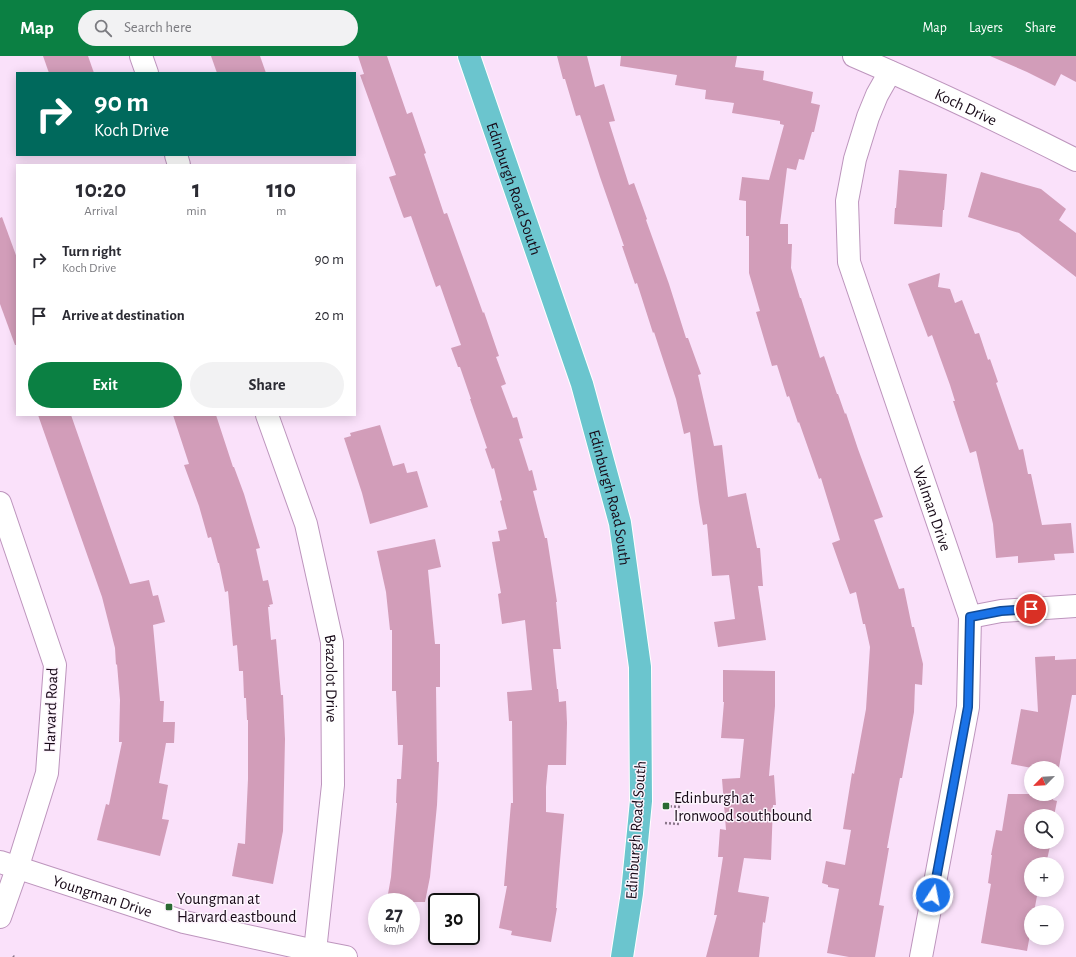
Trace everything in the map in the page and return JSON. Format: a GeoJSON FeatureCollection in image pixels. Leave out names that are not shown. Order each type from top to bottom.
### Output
{"type":"FeatureCollection","features":[{"type":"Feature","properties":{"kind":"main road","name":"Edinburgh Road South"},"geometry":{"type":"LineString","coordinates":[[469,56],[582,384],[620,523],[640,668],[641,801],[632,893],[622,957]]}},
{"type":"Feature","properties":{"kind":"street"},"geometry":{"type":"LineString","coordinates":[[141,56],[147,72]]}},
{"type":"Feature","properties":{"kind":"street","name":"Koch Drive"},"geometry":{"type":"LineString","coordinates":[[854,56],[1020,132],[1076,160]]}},
{"type":"Feature","properties":{"kind":"street","name":"Walman Drive"},"geometry":{"type":"LineString","coordinates":[[890,72],[868,117],[855,159],[847,201],[849,262],[970,617],[968,707],[921,957]]}},
{"type":"Feature","properties":{"kind":"street","name":"Brazolot Drive"},"geometry":{"type":"LineString","coordinates":[[268,416],[306,524],[332,642],[333,785],[315,951]]}},
{"type":"Feature","properties":{"kind":"street","name":"Harvard Road"},"geometry":{"type":"LineString","coordinates":[[0,503],[55,665],[47,773],[9,865],[0,917]]}},
{"type":"Feature","properties":{"kind":"street"},"geometry":{"type":"LineString","coordinates":[[970,617],[1001,611],[1076,606]]}},
{"type":"Feature","properties":{"kind":"street","name":"Youngman Drive"},"geometry":{"type":"LineString","coordinates":[[9,865],[184,922],[346,957]]}},
{"type":"Feature","properties":{"kind":"path"},"geometry":{"type":"LineString","coordinates":[[666,806],[680,807]]}},
{"type":"Feature","properties":{"kind":"path"},"geometry":{"type":"LineString","coordinates":[[665,823],[679,824]]}},
{"type":"Feature","properties":{"kind":"building"},"geometry":{"type":"Polygon","coordinates":[[[43,56],[88,56],[94,72],[49,72],[43,56]]]}},
{"type":"Feature","properties":{"kind":"building"},"geometry":{"type":"Polygon","coordinates":[[[211,56],[260,56],[266,72],[217,72],[211,56]]]}},
{"type":"Feature","properties":{"kind":"building"},"geometry":{"type":"Polygon","coordinates":[[[358,56],[387,56],[407,114],[412,112],[444,214],[447,213],[499,356],[496,357],[506,384],[501,386],[513,418],[517,417],[523,438],[519,439],[529,471],[532,470],[537,490],[533,491],[545,538],[547,538],[557,602],[561,649],[553,649],[557,689],[559,702],[566,701],[567,723],[566,765],[548,765],[546,787],[546,812],[564,814],[557,908],[551,942],[511,935],[512,931],[499,928],[507,886],[504,886],[511,803],[513,803],[512,721],[509,721],[507,692],[532,690],[525,620],[502,624],[498,594],[501,593],[492,542],[500,541],[498,531],[507,529],[494,468],[492,469],[485,449],[487,448],[471,399],[460,367],[458,367],[451,348],[461,345],[440,285],[436,287],[411,216],[404,218],[389,177],[396,175],[360,75],[364,74],[358,56]]]}},
{"type":"Feature","properties":{"kind":"building"},"geometry":{"type":"Polygon","coordinates":[[[557,56],[587,56],[595,87],[604,84],[615,121],[609,122],[629,185],[634,183],[686,338],[688,338],[701,374],[698,375],[714,446],[722,445],[728,497],[746,493],[757,548],[760,548],[763,586],[758,586],[766,640],[718,647],[714,622],[735,619],[729,575],[712,576],[707,524],[703,525],[690,432],[684,434],[676,399],[654,332],[653,333],[637,283],[635,284],[622,246],[624,246],[580,115],[576,116],[565,79],[563,79],[557,56]]]}},
{"type":"Feature","properties":{"kind":"building"},"geometry":{"type":"Polygon","coordinates":[[[621,56],[737,56],[735,67],[764,71],[763,80],[813,92],[811,103],[820,105],[814,132],[812,132],[804,160],[799,159],[796,170],[787,168],[780,224],[788,224],[788,244],[792,244],[791,268],[800,298],[820,358],[824,356],[883,517],[874,520],[899,589],[904,588],[912,627],[914,627],[923,664],[922,685],[915,684],[914,712],[887,848],[889,848],[879,905],[884,906],[875,957],[849,957],[827,953],[839,889],[828,887],[828,885],[822,883],[826,861],[845,865],[851,830],[843,829],[852,773],[854,774],[866,709],[870,647],[856,592],[850,594],[832,543],[840,540],[821,478],[819,479],[789,396],[787,397],[777,365],[772,366],[756,312],[760,311],[749,273],[749,236],[746,236],[746,201],[739,200],[742,177],[769,180],[784,125],[780,124],[780,121],[732,113],[734,103],[705,99],[706,90],[675,85],[677,75],[620,66],[621,56]]]}},
{"type":"Feature","properties":{"kind":"building"},"geometry":{"type":"Polygon","coordinates":[[[990,56],[1076,56],[1076,82],[1061,74],[1055,86],[990,56]]]}},
{"type":"Feature","properties":{"kind":"building"},"geometry":{"type":"Polygon","coordinates":[[[899,170],[947,174],[942,227],[894,224],[899,170]]]}},
{"type":"Feature","properties":{"kind":"building"},"geometry":{"type":"Polygon","coordinates":[[[981,172],[1041,189],[1066,209],[1059,220],[1076,233],[1076,277],[1019,233],[968,217],[981,172]]]}},
{"type":"Feature","properties":{"kind":"building"},"geometry":{"type":"Polygon","coordinates":[[[2,217],[16,255],[16,345],[0,304],[0,218],[2,217]]]}},
{"type":"Feature","properties":{"kind":"building"},"geometry":{"type":"Polygon","coordinates":[[[940,273],[938,287],[950,289],[955,303],[962,300],[975,334],[979,333],[988,360],[990,359],[998,382],[996,383],[1019,450],[1023,449],[1028,474],[1031,474],[1042,525],[1071,523],[1074,553],[1054,554],[1055,560],[1018,563],[1018,556],[996,558],[993,524],[976,451],[970,453],[953,401],[955,401],[950,385],[932,335],[928,337],[908,284],[940,273]]]}},
{"type":"Feature","properties":{"kind":"building"},"geometry":{"type":"Polygon","coordinates":[[[38,416],[71,416],[130,584],[149,580],[153,596],[158,595],[165,622],[153,625],[160,701],[164,701],[163,722],[175,722],[174,743],[166,743],[159,783],[168,785],[162,819],[169,820],[160,856],[97,840],[106,804],[109,805],[122,742],[119,742],[120,700],[115,648],[102,597],[38,416]]]}},
{"type":"Feature","properties":{"kind":"building"},"geometry":{"type":"Polygon","coordinates":[[[173,416],[216,416],[233,467],[244,494],[260,548],[256,549],[263,581],[268,580],[273,604],[269,605],[270,607],[268,607],[271,640],[276,639],[281,695],[283,695],[285,739],[283,831],[273,884],[232,876],[238,843],[245,844],[248,779],[248,720],[246,698],[244,698],[243,671],[239,671],[237,645],[233,646],[228,591],[225,592],[219,563],[211,537],[208,538],[199,506],[184,465],[189,464],[173,416]]]}},
{"type":"Feature","properties":{"kind":"building"},"geometry":{"type":"Polygon","coordinates":[[[380,425],[393,466],[404,463],[407,473],[417,471],[428,507],[370,524],[362,493],[344,438],[351,436],[350,433],[380,425]]]}},
{"type":"Feature","properties":{"kind":"building"},"geometry":{"type":"Polygon","coordinates":[[[435,539],[441,567],[428,570],[435,644],[440,644],[440,687],[436,687],[437,762],[439,762],[437,805],[430,877],[425,902],[420,902],[420,893],[388,893],[391,877],[397,803],[397,779],[401,779],[403,745],[398,745],[396,691],[392,691],[392,630],[390,630],[386,592],[377,551],[435,539]]]}},
{"type":"Feature","properties":{"kind":"building"},"geometry":{"type":"Polygon","coordinates":[[[1055,656],[1055,660],[1076,659],[1076,695],[1072,695],[1060,761],[1024,761],[1024,766],[1011,764],[1021,709],[1038,712],[1035,657],[1055,656]]]}},
{"type":"Feature","properties":{"kind":"building"},"geometry":{"type":"Polygon","coordinates":[[[723,670],[775,671],[775,706],[769,776],[774,775],[776,805],[773,805],[771,860],[744,858],[738,892],[769,897],[765,923],[763,922],[759,957],[706,957],[717,915],[714,915],[723,857],[718,857],[720,829],[726,830],[722,779],[740,778],[744,739],[721,738],[724,702],[723,670]]]}},
{"type":"Feature","properties":{"kind":"building"},"geometry":{"type":"Polygon","coordinates":[[[1008,794],[1024,794],[1024,801],[1057,801],[1055,809],[1024,809],[1024,849],[1049,849],[1048,857],[1024,857],[1024,897],[1037,897],[1035,905],[1024,905],[1024,945],[1028,945],[1027,951],[981,943],[991,884],[988,883],[991,855],[996,830],[1002,831],[1008,794]]]}},
{"type":"Feature","properties":{"kind":"place","name":"Edinburgh at Ironwood southbound"},"geometry":{"type":"Point","coordinates":[666,806]}},
{"type":"Feature","properties":{"kind":"place","name":"Youngman at Harvard eastbound"},"geometry":{"type":"Point","coordinates":[169,907]}},
{"type":"Feature","properties":{"kind":"route"},"geometry":{"type":"LineString","coordinates":[[933,895],[968,707],[970,617],[993,612],[1031,609]]}}]}
